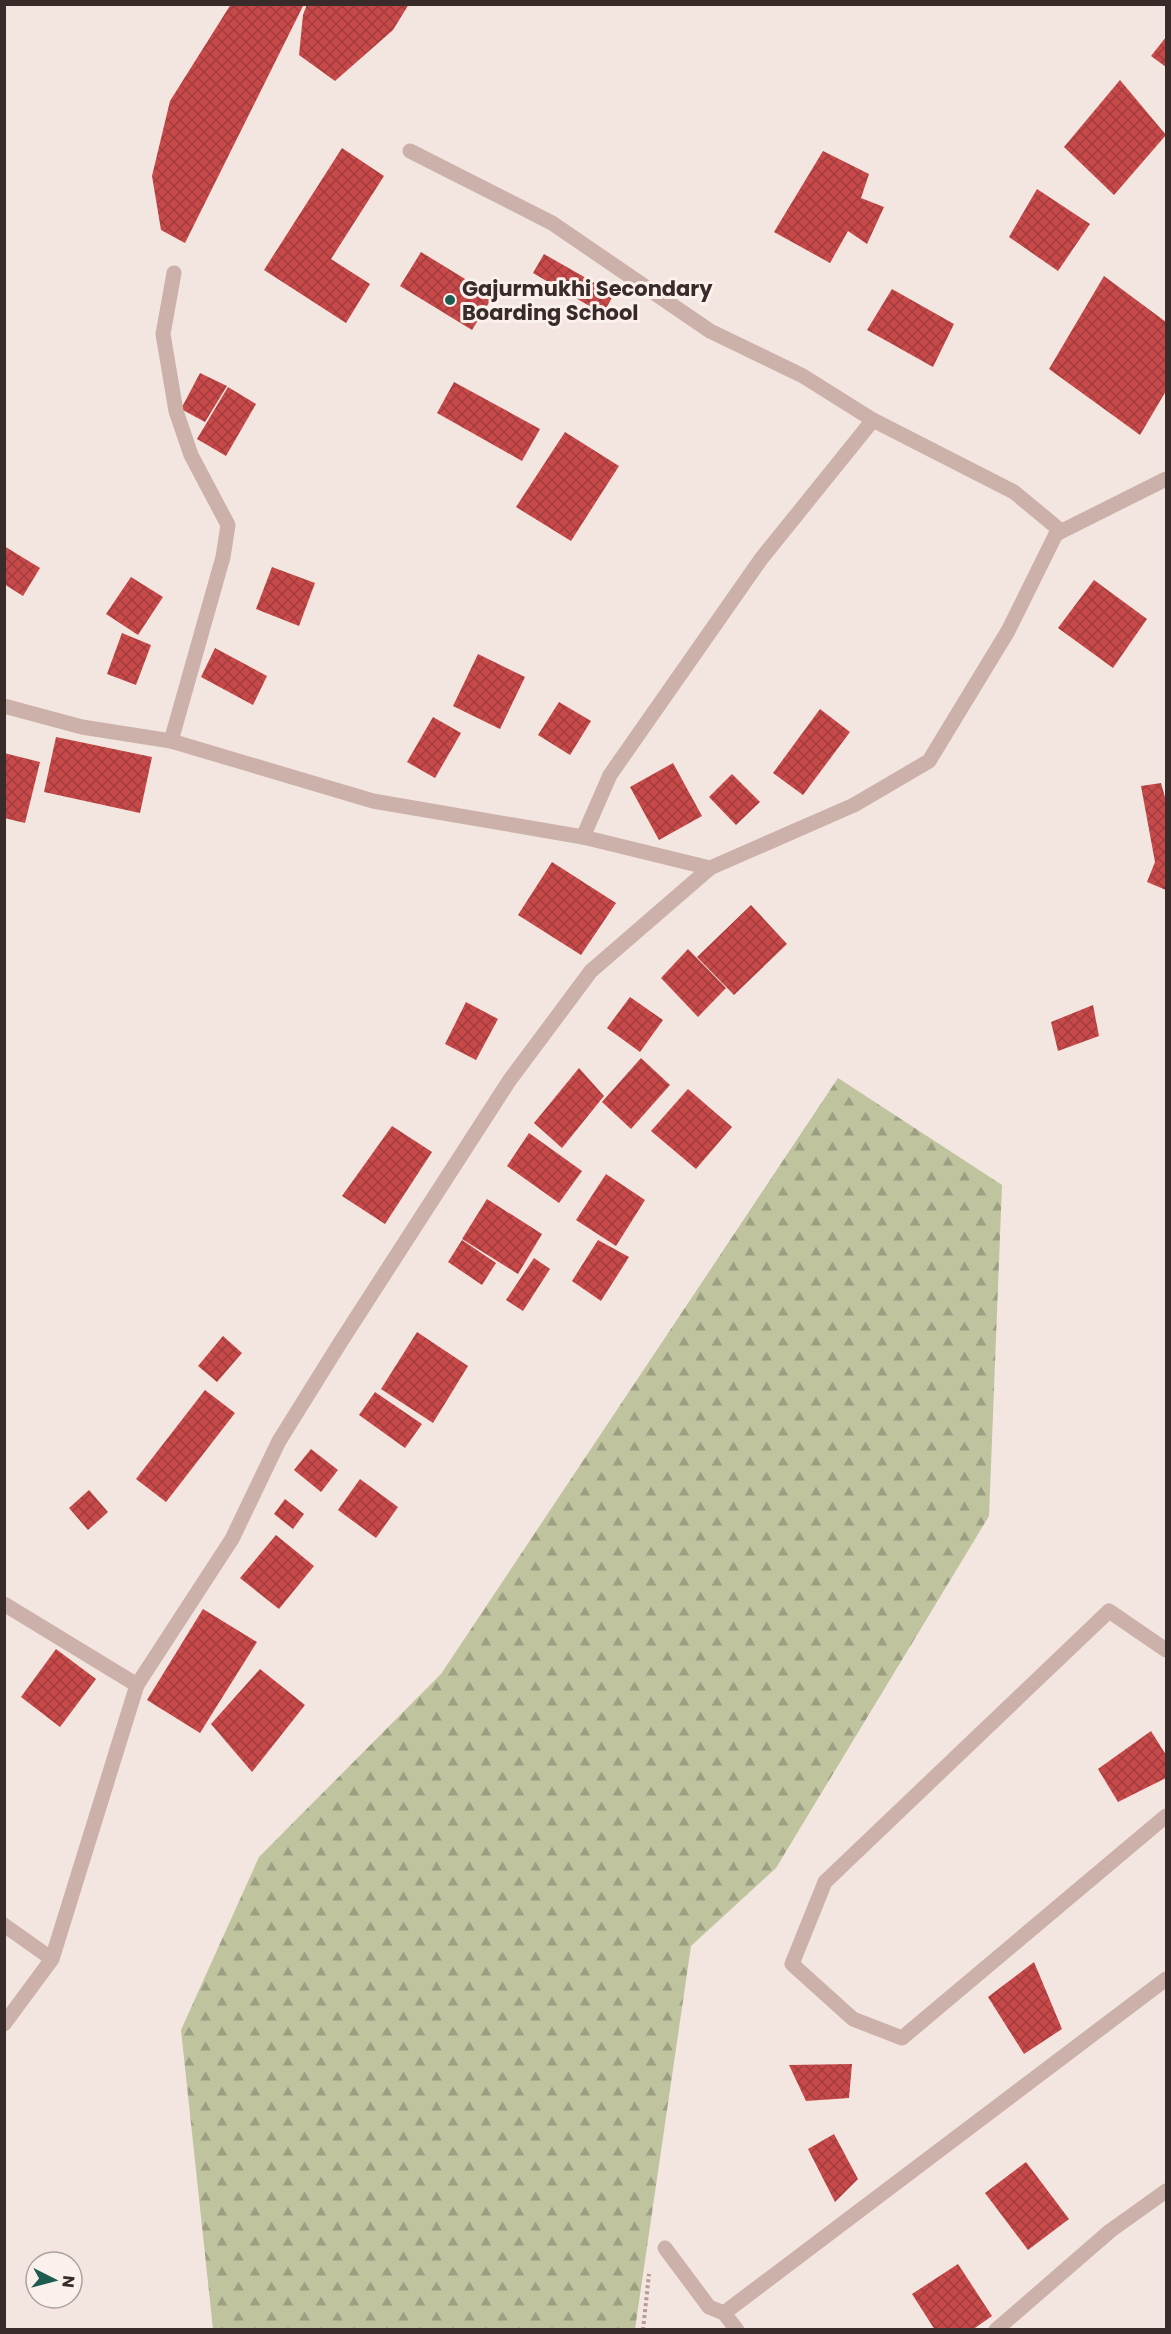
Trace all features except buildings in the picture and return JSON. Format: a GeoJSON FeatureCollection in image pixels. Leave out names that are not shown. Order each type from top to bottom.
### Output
{"type":"FeatureCollection","features":[{"type":"Feature","properties":{"kind":"street"},"geometry":{"type":"LineString","coordinates":[[4,2024],[52,1959],[137,1685],[232,1539],[285,1432],[509,1081],[591,971],[710,868],[854,805],[929,761],[1008,631],[1056,534],[1061,531],[1014,492],[873,420],[803,376],[710,331],[552,223],[410,152]]}},
{"type":"Feature","properties":{"kind":"street"},"geometry":{"type":"LineString","coordinates":[[171,741],[223,557],[228,525],[191,455],[176,411],[163,334],[174,273]]}},
{"type":"Feature","properties":{"kind":"street"},"geometry":{"type":"LineString","coordinates":[[583,837],[617,765],[760,558],[873,420]]}},
{"type":"Feature","properties":{"kind":"street"},"geometry":{"type":"LineString","coordinates":[[1056,534],[1167,479]]}},
{"type":"Feature","properties":{"kind":"street"},"geometry":{"type":"LineString","coordinates":[[4,706],[82,727],[171,741],[374,801],[583,837],[710,868]]}},
{"type":"Feature","properties":{"kind":"street"},"geometry":{"type":"LineString","coordinates":[[4,1604],[137,1685]]}},
{"type":"Feature","properties":{"kind":"street"},"geometry":{"type":"LineString","coordinates":[[1167,1650],[1109,1611],[825,1882],[792,1964],[853,2019],[902,2038],[1167,1816]]}},
{"type":"Feature","properties":{"kind":"street"},"geometry":{"type":"LineString","coordinates":[[4,1925],[52,1959]]}},
{"type":"Feature","properties":{"kind":"street"},"geometry":{"type":"LineString","coordinates":[[724,2313],[1167,1979]]}},
{"type":"Feature","properties":{"kind":"street"},"geometry":{"type":"LineString","coordinates":[[996,2330],[1110,2231],[1163,2193],[1167,2210]]}},
{"type":"Feature","properties":{"kind":"street"},"geometry":{"type":"LineString","coordinates":[[665,2248],[709,2307],[724,2313],[737,2330]]}},
{"type":"Feature","properties":{"kind":"path"},"geometry":{"type":"LineString","coordinates":[[644,2330],[651,2250],[658,2246],[665,2248]]}},
{"type":"Feature","properties":{"kind":"green space"},"geometry":{"type":"Polygon","coordinates":[[[838,1078],[1002,1185],[989,1516],[776,1868],[691,1946],[635,2329],[213,2329],[181,2030],[259,1857],[441,1674],[838,1078]]]}},
{"type":"Feature","properties":{"kind":"place","name":"Gajurmukhi Secondary Boarding School"},"geometry":{"type":"Point","coordinates":[450,300]}}]}
